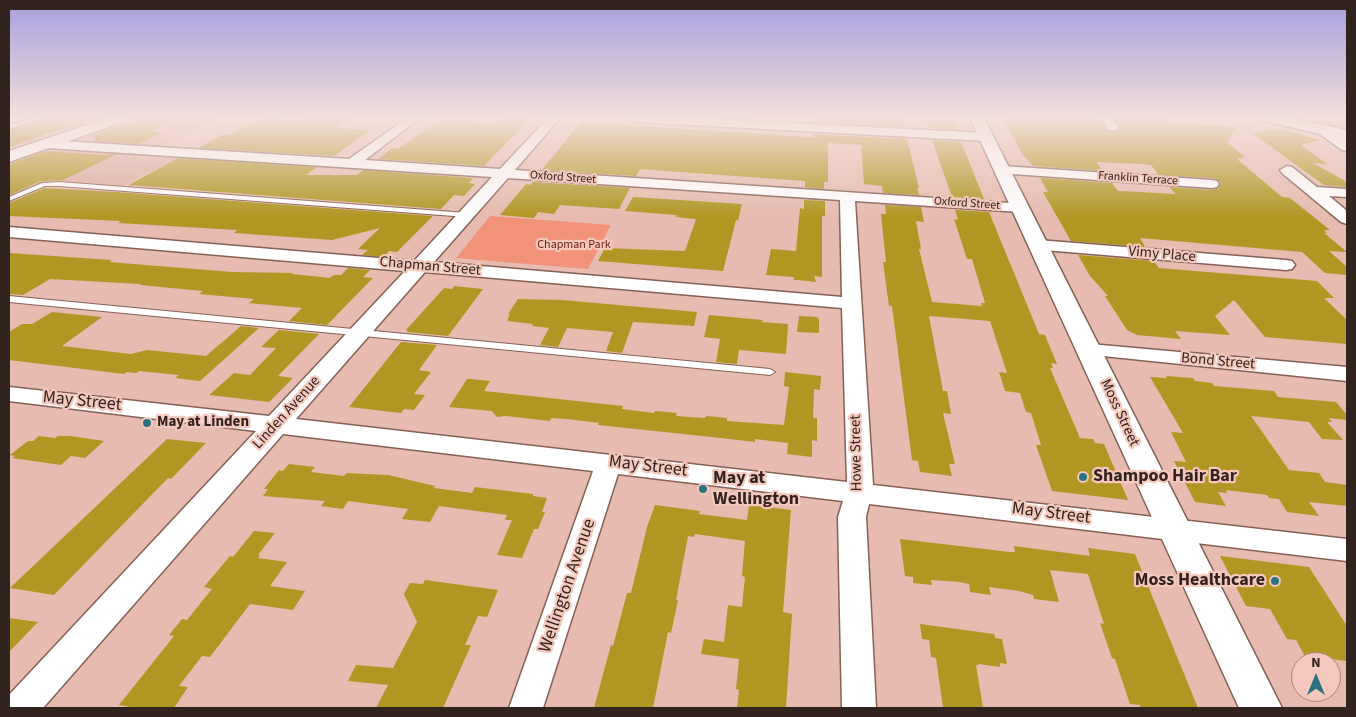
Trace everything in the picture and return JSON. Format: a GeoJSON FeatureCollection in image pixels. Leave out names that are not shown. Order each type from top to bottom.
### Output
{"type":"FeatureCollection","features":[{"type":"Feature","properties":{"kind":"main road"},"geometry":{"type":"LineString","coordinates":[[9,158],[27,151]]}},
{"type":"Feature","properties":{"kind":"street","name":"Oxford Street"},"geometry":{"type":"LineString","coordinates":[[160,151],[1020,208]]}},
{"type":"Feature","properties":{"kind":"street"},"geometry":{"type":"LineString","coordinates":[[351,164],[368,151]]}},
{"type":"Feature","properties":{"kind":"street","name":"Linden Avenue"},"geometry":{"type":"LineString","coordinates":[[20,708],[524,151]]}},
{"type":"Feature","properties":{"kind":"street","name":"Moss Street"},"geometry":{"type":"LineString","coordinates":[[994,151],[1261,708]]}},
{"type":"Feature","properties":{"kind":"street","name":"Franklin Terrace"},"geometry":{"type":"LineString","coordinates":[[1003,170],[1212,184]]}},
{"type":"Feature","properties":{"kind":"street"},"geometry":{"type":"LineString","coordinates":[[1287,170],[1347,219]]}},
{"type":"Feature","properties":{"kind":"street"},"geometry":{"type":"LineString","coordinates":[[1312,191],[1347,193]]}},
{"type":"Feature","properties":{"kind":"street","name":"Howe Street"},"geometry":{"type":"LineString","coordinates":[[847,197],[860,491],[852,517],[859,708]]}},
{"type":"Feature","properties":{"kind":"street","name":"Chapman Street"},"geometry":{"type":"LineString","coordinates":[[9,232],[851,303]]}},
{"type":"Feature","properties":{"kind":"street","name":"Vimy Place"},"geometry":{"type":"LineString","coordinates":[[1038,245],[1286,265]]}},
{"type":"Feature","properties":{"kind":"street","name":"Bond Street"},"geometry":{"type":"LineString","coordinates":[[1090,350],[1347,374]]}},
{"type":"Feature","properties":{"kind":"street"},"geometry":{"type":"LineString","coordinates":[[9,410],[19,395]]}},
{"type":"Feature","properties":{"kind":"street","name":"May Street"},"geometry":{"type":"LineString","coordinates":[[19,395],[860,491],[1347,550]]}},
{"type":"Feature","properties":{"kind":"street","name":"Wellington Avenue"},"geometry":{"type":"LineString","coordinates":[[526,708],[609,463]]}},
{"type":"Feature","properties":{"kind":"lane"},"geometry":{"type":"LineString","coordinates":[[9,198],[44,184],[59,184],[467,215]]}},
{"type":"Feature","properties":{"kind":"lane"},"geometry":{"type":"LineString","coordinates":[[9,299],[770,372]]}},
{"type":"Feature","properties":{"kind":"shaded area"},"geometry":{"type":"Polygon","coordinates":[[[41,151],[108,151],[182,156],[114,190],[45,185],[9,201],[9,162],[41,151]]]}},
{"type":"Feature","properties":{"kind":"green space","name":"Chapman Park"},"geometry":{"type":"Polygon","coordinates":[[[490,216],[611,225],[588,269],[456,258],[490,216]]]}},
{"type":"Feature","properties":{"kind":"building"},"geometry":{"type":"Polygon","coordinates":[[[45,151],[102,155],[117,154],[63,180],[41,181],[9,195],[9,164],[45,151]]]}},
{"type":"Feature","properties":{"kind":"building"},"geometry":{"type":"Polygon","coordinates":[[[257,151],[340,151],[334,156],[257,151]]]}},
{"type":"Feature","properties":{"kind":"building"},"geometry":{"type":"Polygon","coordinates":[[[388,151],[498,151],[484,166],[378,159],[388,151]]]}},
{"type":"Feature","properties":{"kind":"building"},"geometry":{"type":"Polygon","coordinates":[[[557,151],[828,151],[828,182],[824,182],[824,189],[805,187],[805,181],[640,169],[636,176],[542,170],[557,151]]]}},
{"type":"Feature","properties":{"kind":"building"},"geometry":{"type":"Polygon","coordinates":[[[861,151],[910,151],[919,195],[883,193],[882,186],[864,184],[861,151]]]}},
{"type":"Feature","properties":{"kind":"building"},"geometry":{"type":"Polygon","coordinates":[[[936,151],[965,151],[984,199],[952,197],[936,151]]]}},
{"type":"Feature","properties":{"kind":"building"},"geometry":{"type":"Polygon","coordinates":[[[1021,151],[1238,151],[1245,157],[1237,159],[1282,197],[1290,198],[1330,230],[1324,230],[1327,233],[1324,233],[1347,252],[1329,251],[1347,267],[1347,275],[1325,273],[1302,252],[1140,238],[1145,247],[1071,241],[1043,192],[1048,192],[1040,178],[1112,183],[1118,191],[1176,194],[1169,187],[1212,190],[1219,188],[1221,183],[1217,179],[1212,178],[1159,175],[1151,165],[1141,164],[1096,162],[1103,171],[1033,166],[1021,151]]]}},
{"type":"Feature","properties":{"kind":"building"},"geometry":{"type":"Polygon","coordinates":[[[1277,151],[1310,151],[1327,164],[1313,163],[1347,182],[1347,187],[1324,185],[1277,151]]]}},
{"type":"Feature","properties":{"kind":"building"},"geometry":{"type":"Polygon","coordinates":[[[178,158],[317,167],[306,175],[357,175],[363,170],[473,178],[469,183],[475,184],[464,196],[454,195],[441,209],[129,185],[178,158]]]}},
{"type":"Feature","properties":{"kind":"building"},"geometry":{"type":"Polygon","coordinates":[[[533,182],[630,188],[619,209],[560,205],[554,214],[538,212],[534,218],[500,215],[526,184],[530,185],[533,182]]]}},
{"type":"Feature","properties":{"kind":"building"},"geometry":{"type":"Polygon","coordinates":[[[45,188],[433,216],[397,252],[389,251],[384,257],[362,255],[368,250],[358,249],[380,228],[332,240],[234,233],[237,230],[118,223],[121,221],[9,216],[9,203],[45,188]]]}},
{"type":"Feature","properties":{"kind":"building"},"geometry":{"type":"Polygon","coordinates":[[[633,197],[742,204],[723,271],[598,261],[605,248],[685,251],[696,219],[676,217],[677,215],[625,211],[633,197]]]}},
{"type":"Feature","properties":{"kind":"building"},"geometry":{"type":"Polygon","coordinates":[[[804,200],[825,201],[825,216],[822,216],[822,277],[814,276],[816,282],[794,280],[794,277],[766,275],[771,249],[796,251],[800,208],[804,209],[804,200]]]}},
{"type":"Feature","properties":{"kind":"building"},"geometry":{"type":"Polygon","coordinates":[[[885,205],[921,207],[924,222],[916,221],[921,249],[919,249],[932,302],[982,306],[981,303],[985,303],[972,259],[967,259],[954,219],[958,220],[955,210],[989,212],[1039,334],[1045,335],[1057,364],[1051,363],[1053,368],[1050,368],[1080,438],[1093,439],[1095,443],[1104,444],[1128,500],[1052,491],[1036,445],[1041,445],[1031,413],[1026,412],[1020,393],[1005,391],[999,372],[1007,373],[990,321],[929,316],[943,391],[947,391],[951,414],[943,413],[955,464],[949,464],[952,476],[920,472],[918,461],[912,460],[892,306],[889,306],[883,262],[886,262],[881,214],[886,214],[885,205]]]}},
{"type":"Feature","properties":{"kind":"building"},"geometry":{"type":"Polygon","coordinates":[[[9,253],[112,260],[109,262],[232,272],[293,273],[330,278],[334,275],[341,275],[348,268],[370,270],[363,277],[373,278],[327,325],[289,321],[302,308],[249,303],[254,299],[199,294],[203,291],[141,284],[50,279],[23,295],[9,294],[9,253]]]}},
{"type":"Feature","properties":{"kind":"building"},"geometry":{"type":"Polygon","coordinates":[[[1078,255],[1154,261],[1159,268],[1317,281],[1334,298],[1324,298],[1347,320],[1347,344],[1265,337],[1234,300],[1215,316],[1230,335],[1175,331],[1181,339],[1137,335],[1127,330],[1105,296],[1108,296],[1090,276],[1078,255]]]}},
{"type":"Feature","properties":{"kind":"building"},"geometry":{"type":"Polygon","coordinates":[[[454,286],[483,289],[448,336],[407,332],[406,330],[444,288],[452,289],[454,286]]]}},
{"type":"Feature","properties":{"kind":"building"},"geometry":{"type":"Polygon","coordinates":[[[518,299],[562,300],[697,312],[694,326],[633,322],[622,353],[606,351],[613,332],[567,328],[558,347],[540,345],[549,328],[507,321],[510,314],[508,314],[518,299]]]}},
{"type":"Feature","properties":{"kind":"building"},"geometry":{"type":"Polygon","coordinates":[[[52,312],[102,317],[62,346],[131,354],[147,350],[206,356],[241,326],[259,328],[200,381],[175,378],[179,375],[139,371],[124,374],[9,360],[9,332],[22,324],[32,324],[52,312]]]}},
{"type":"Feature","properties":{"kind":"building"},"geometry":{"type":"Polygon","coordinates":[[[709,315],[788,324],[786,354],[739,350],[737,364],[716,362],[720,339],[704,337],[709,315]]]}},
{"type":"Feature","properties":{"kind":"building"},"geometry":{"type":"Polygon","coordinates":[[[799,316],[817,317],[819,319],[819,333],[797,332],[799,316]]]}},
{"type":"Feature","properties":{"kind":"building"},"geometry":{"type":"Polygon","coordinates":[[[279,330],[319,334],[278,376],[293,378],[269,402],[209,395],[234,373],[250,375],[276,348],[261,347],[279,330]]]}},
{"type":"Feature","properties":{"kind":"building"},"geometry":{"type":"Polygon","coordinates":[[[401,342],[437,345],[419,370],[431,372],[414,394],[425,395],[414,410],[404,409],[401,413],[349,407],[401,342]]]}},
{"type":"Feature","properties":{"kind":"building"},"geometry":{"type":"Polygon","coordinates":[[[785,372],[821,376],[820,390],[814,389],[813,418],[817,418],[817,441],[812,440],[812,457],[787,454],[788,443],[755,439],[755,442],[598,425],[599,423],[567,419],[551,418],[550,421],[506,416],[497,417],[492,411],[449,407],[467,379],[471,379],[490,381],[484,391],[623,406],[622,409],[654,413],[655,411],[677,413],[676,416],[704,418],[707,416],[727,418],[727,421],[784,425],[789,387],[784,386],[785,372]]]}},
{"type":"Feature","properties":{"kind":"building"},"geometry":{"type":"Polygon","coordinates":[[[1166,376],[1193,378],[1195,381],[1212,383],[1214,386],[1274,391],[1278,397],[1336,402],[1347,415],[1347,420],[1329,418],[1332,422],[1327,422],[1343,440],[1322,439],[1309,422],[1251,416],[1289,470],[1319,473],[1325,482],[1347,485],[1347,506],[1309,502],[1319,516],[1287,512],[1279,499],[1269,498],[1267,495],[1226,490],[1227,493],[1218,492],[1226,506],[1195,502],[1174,461],[1186,462],[1171,432],[1183,433],[1150,377],[1167,378],[1166,376]]]}},
{"type":"Feature","properties":{"kind":"building"},"geometry":{"type":"Polygon","coordinates":[[[39,436],[55,438],[58,436],[70,436],[104,441],[85,458],[71,456],[61,465],[12,458],[15,456],[10,455],[28,441],[33,441],[39,436]]]}},
{"type":"Feature","properties":{"kind":"building"},"geometry":{"type":"Polygon","coordinates":[[[167,439],[206,443],[171,479],[168,478],[54,595],[10,588],[167,439]]]}},
{"type":"Feature","properties":{"kind":"building"},"geometry":{"type":"Polygon","coordinates":[[[289,464],[315,467],[311,472],[344,476],[347,473],[388,475],[435,486],[434,488],[472,493],[475,487],[533,494],[533,496],[547,498],[542,512],[545,512],[538,529],[534,529],[522,558],[497,555],[512,520],[505,520],[507,515],[439,506],[430,522],[402,519],[408,509],[348,501],[343,509],[321,506],[325,501],[263,496],[268,489],[264,489],[279,470],[283,471],[289,464]]]}},
{"type":"Feature","properties":{"kind":"building"},"geometry":{"type":"Polygon","coordinates":[[[655,505],[700,511],[699,514],[747,520],[749,505],[791,510],[783,612],[792,614],[786,708],[737,708],[739,690],[736,689],[739,659],[701,654],[704,639],[724,642],[728,605],[742,607],[745,577],[742,576],[745,541],[695,534],[694,537],[688,536],[676,600],[678,600],[671,633],[668,632],[653,708],[594,708],[627,593],[631,593],[647,527],[655,505]]]}},
{"type":"Feature","properties":{"kind":"building"},"geometry":{"type":"Polygon","coordinates":[[[254,531],[275,533],[258,555],[260,555],[258,558],[287,562],[270,586],[305,591],[293,610],[250,604],[210,657],[202,656],[179,686],[188,687],[174,708],[135,708],[119,705],[174,636],[169,635],[182,619],[187,620],[212,589],[204,587],[230,556],[233,557],[254,531]]]}},
{"type":"Feature","properties":{"kind":"building"},"geometry":{"type":"Polygon","coordinates":[[[900,539],[1010,552],[1015,552],[1014,546],[1090,556],[1088,548],[1135,554],[1198,708],[1140,708],[1140,705],[1130,704],[1115,659],[1112,658],[1100,623],[1104,624],[1088,574],[1050,570],[1059,602],[1034,599],[1033,595],[1019,591],[989,587],[991,595],[970,592],[969,584],[960,582],[931,580],[932,585],[913,583],[913,577],[905,576],[900,539]]]}},
{"type":"Feature","properties":{"kind":"building","name":"Moss Healthcare"},"geometry":{"type":"Polygon","coordinates":[[[1220,556],[1309,567],[1347,626],[1347,661],[1341,660],[1341,652],[1303,652],[1296,640],[1287,639],[1270,609],[1246,606],[1220,556]]]}},
{"type":"Feature","properties":{"kind":"building"},"geometry":{"type":"Polygon","coordinates":[[[425,580],[498,590],[487,617],[478,616],[465,645],[471,645],[443,708],[376,708],[388,685],[348,681],[356,665],[393,668],[417,622],[404,594],[410,583],[423,584],[425,580]]]}},
{"type":"Feature","properties":{"kind":"building"},"geometry":{"type":"Polygon","coordinates":[[[9,618],[38,622],[9,652],[9,618]]]}},
{"type":"Feature","properties":{"kind":"building"},"geometry":{"type":"Polygon","coordinates":[[[920,624],[994,634],[995,638],[1002,639],[1007,664],[1000,663],[1000,667],[976,665],[983,708],[943,708],[936,658],[931,657],[929,640],[922,639],[920,624]]]}},
{"type":"Feature","properties":{"kind":"place","name":"May at Linden"},"geometry":{"type":"Point","coordinates":[147,423]}},
{"type":"Feature","properties":{"kind":"place","name":"Shampoo Hair Bar"},"geometry":{"type":"Point","coordinates":[1083,477]}},
{"type":"Feature","properties":{"kind":"place","name":"May at Wellington"},"geometry":{"type":"Point","coordinates":[703,489]}},
{"type":"Feature","properties":{"kind":"place","name":"Moss Healthcare"},"geometry":{"type":"Point","coordinates":[1275,581]}}]}
